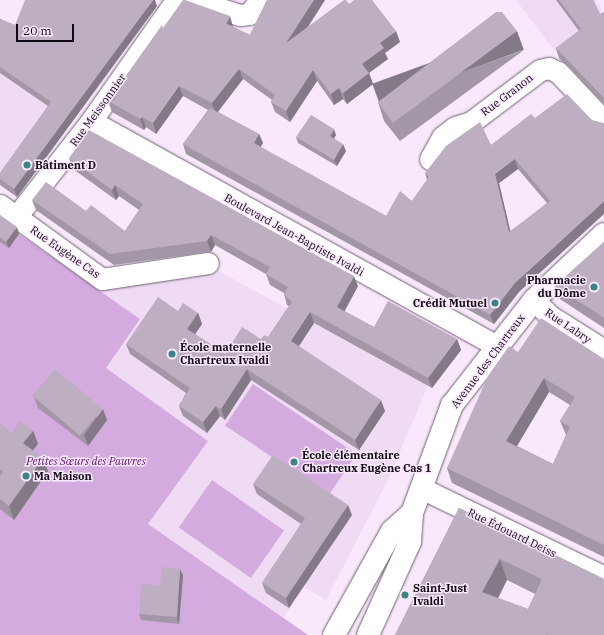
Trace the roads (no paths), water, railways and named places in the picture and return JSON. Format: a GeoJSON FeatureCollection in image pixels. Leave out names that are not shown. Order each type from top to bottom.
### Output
{"type":"FeatureCollection","features":[{"type":"Feature","properties":{"kind":"street","name":"Rue Meissonnier"},"geometry":{"type":"LineString","coordinates":[[8,211],[91,121],[176,0]]}},
{"type":"Feature","properties":{"kind":"street"},"geometry":{"type":"LineString","coordinates":[[193,0],[240,15],[254,7]]}},
{"type":"Feature","properties":{"kind":"street","name":"Rue Granon"},"geometry":{"type":"LineString","coordinates":[[430,159],[442,137],[455,126],[471,122],[540,70],[549,68],[558,72],[604,121]]}},
{"type":"Feature","properties":{"kind":"street","name":"Boulevard Jean-Baptiste Ivaldi"},"geometry":{"type":"LineString","coordinates":[[91,121],[499,347]]}},
{"type":"Feature","properties":{"kind":"street","name":"Rue Eugène Cas"},"geometry":{"type":"LineString","coordinates":[[8,211],[102,279],[208,264]]}},
{"type":"Feature","properties":{"kind":"street","name":"Avenue des Chartreux"},"geometry":{"type":"LineString","coordinates":[[368,635],[410,542],[412,513],[452,404],[499,347],[534,300],[604,234]]}},
{"type":"Feature","properties":{"kind":"street","name":"Rue Labry"},"geometry":{"type":"LineString","coordinates":[[534,300],[550,316],[604,350]]}},
{"type":"Feature","properties":{"kind":"street","name":"Rue Édouard Deiss"},"geometry":{"type":"LineString","coordinates":[[420,488],[604,578]]}},
{"type":"Feature","properties":{"kind":"street"},"geometry":{"type":"LineString","coordinates":[[334,635],[392,531],[412,513]]}},
{"type":"Feature","properties":{"kind":"place","name":"Bâtiment D"},"geometry":{"type":"Point","coordinates":[27,165]}},
{"type":"Feature","properties":{"kind":"place","name":"Pharmacie du Dôme"},"geometry":{"type":"Point","coordinates":[594,287]}},
{"type":"Feature","properties":{"kind":"place","name":"Crédit Mutuel"},"geometry":{"type":"Point","coordinates":[495,303]}},
{"type":"Feature","properties":{"kind":"place","name":"École maternelle Chartreux Ivaldi"},"geometry":{"type":"Point","coordinates":[172,354]}},
{"type":"Feature","properties":{"kind":"place","name":"École élémentaire Chartreux Eugène Cas 1"},"geometry":{"type":"Point","coordinates":[294,462]}},
{"type":"Feature","properties":{"kind":"place","name":"Ma Maison"},"geometry":{"type":"Point","coordinates":[26,476]}},
{"type":"Feature","properties":{"kind":"place","name":"Saint-Just Ivaldi"},"geometry":{"type":"Point","coordinates":[405,595]}},
{"type":"Feature","properties":{"kind":"park label","name":"Petites Sœurs des Pauvres"},"geometry":{"type":"Point","coordinates":[86,461]}}]}
